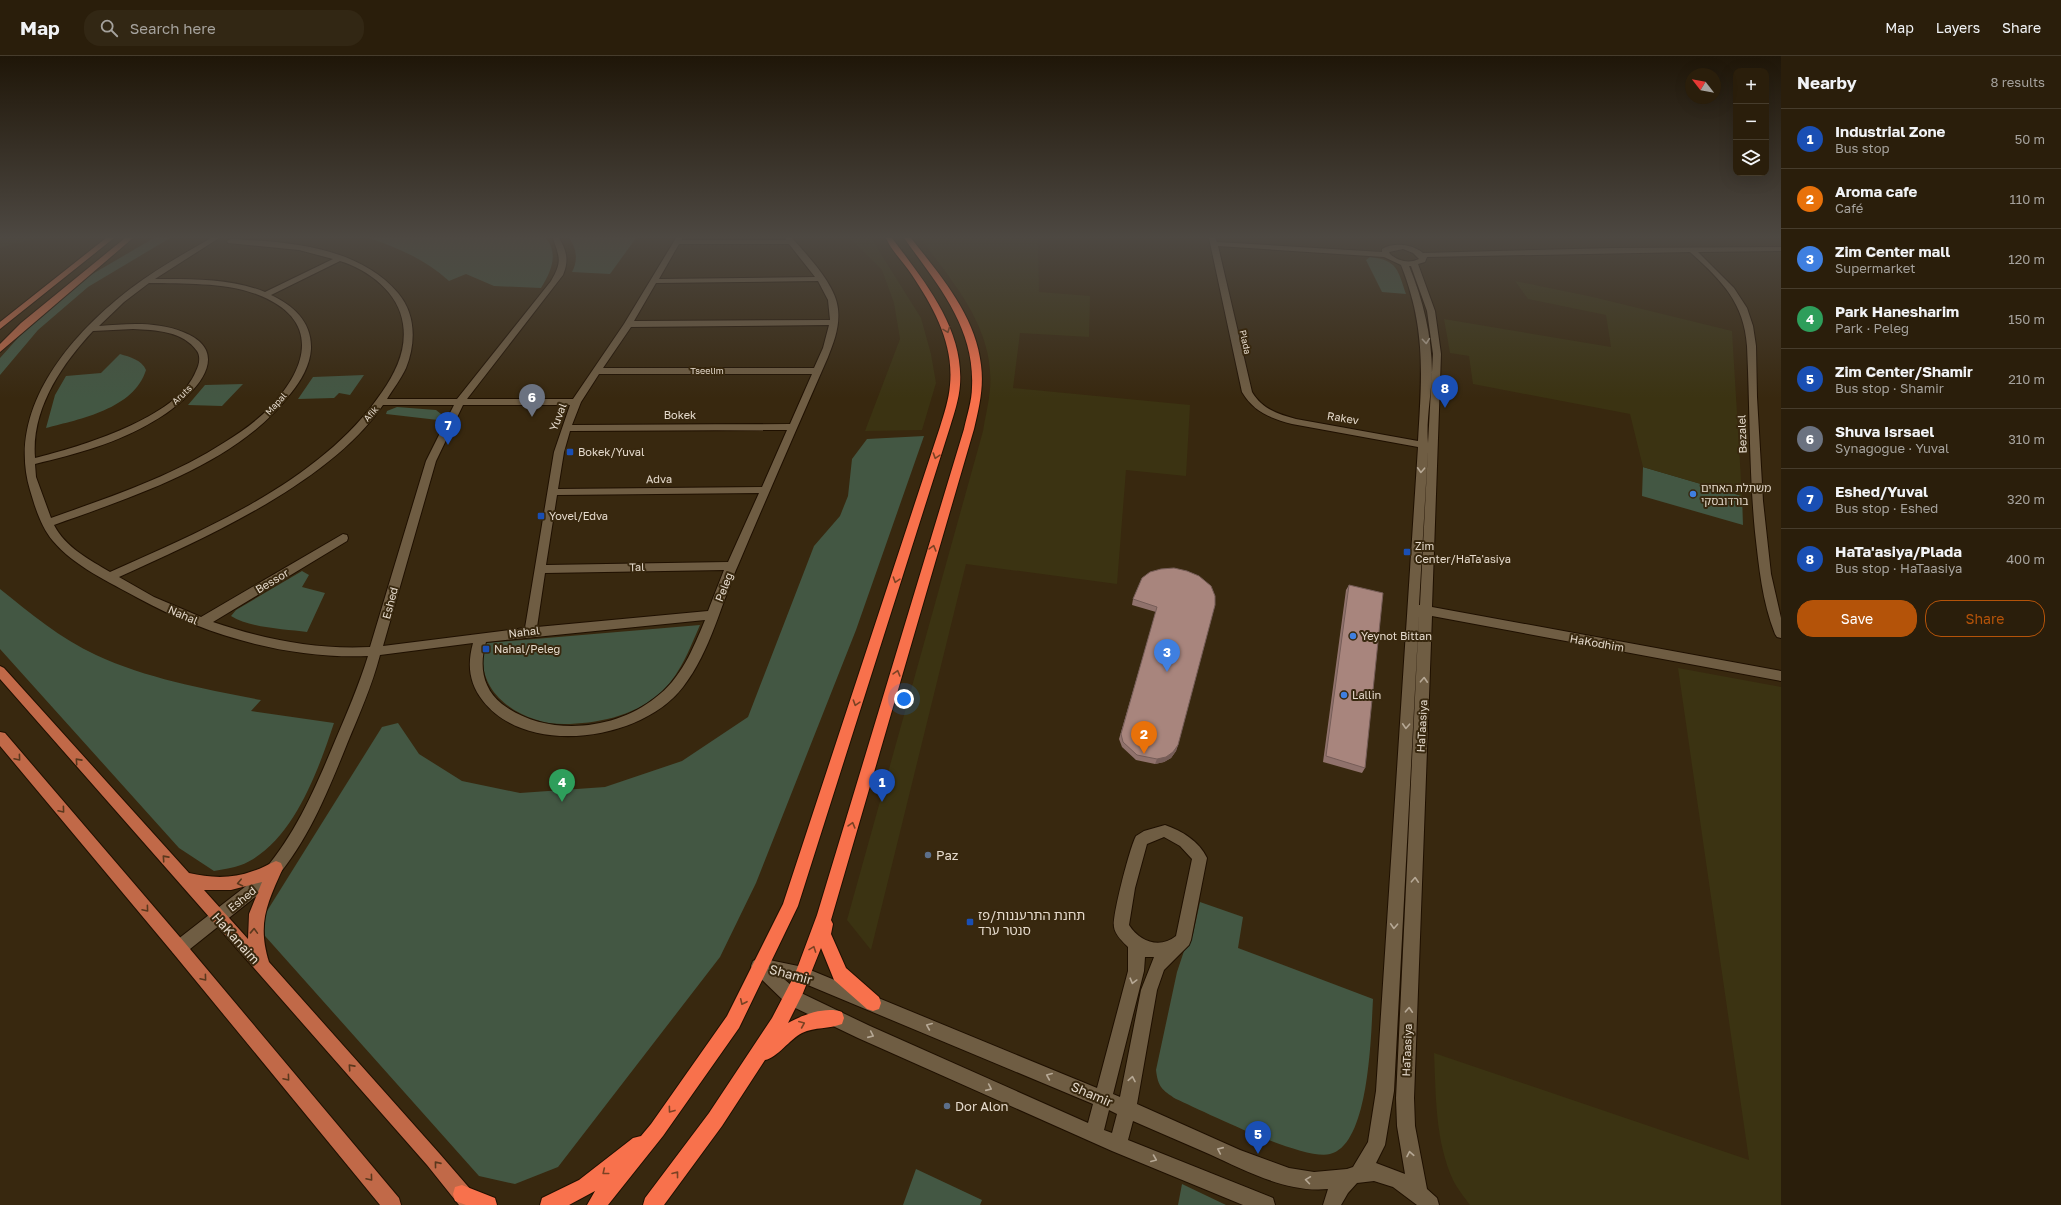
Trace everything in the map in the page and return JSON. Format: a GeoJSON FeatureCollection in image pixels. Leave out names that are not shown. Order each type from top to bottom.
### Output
{"type":"FeatureCollection","features":[{"type":"Feature","properties":{"kind":"highway"},"geometry":{"type":"LineString","coordinates":[[596,1205],[657,1130],[733,1022],[759,966],[790,906],[945,427],[954,386],[954,355],[946,327],[928,292]]}},
{"type":"Feature","properties":{"kind":"highway"},"geometry":{"type":"LineString","coordinates":[[652,1205],[690,1156],[751,1066],[793,998],[803,975],[831,896],[969,430],[977,388],[976,354],[966,325],[947,292]]}},
{"type":"Feature","properties":{"kind":"highway"},"geometry":{"type":"LineString","coordinates":[[831,896],[823,934],[829,951],[840,974],[872,1003]]}},
{"type":"Feature","properties":{"kind":"highway"},"geometry":{"type":"LineString","coordinates":[[751,1066],[788,1030],[812,1020],[836,1018]]}},
{"type":"Feature","properties":{"kind":"highway"},"geometry":{"type":"LineString","coordinates":[[549,1205],[586,1187],[657,1130]]}},
{"type":"Feature","properties":{"kind":"highway"},"geometry":{"type":"LineString","coordinates":[[466,1200],[488,1205]]}},
{"type":"Feature","properties":{"kind":"main road"},"geometry":{"type":"LineString","coordinates":[[0,326],[43,292]]}},
{"type":"Feature","properties":{"kind":"main road"},"geometry":{"type":"LineString","coordinates":[[0,349],[24,325],[64,292]]}},
{"type":"Feature","properties":{"kind":"main road","name":"HaKanaim"},"geometry":{"type":"LineString","coordinates":[[0,671],[433,1159],[466,1200]]}},
{"type":"Feature","properties":{"kind":"main road"},"geometry":{"type":"LineString","coordinates":[[0,737],[179,948],[392,1205]]}},
{"type":"Feature","properties":{"kind":"main road"},"geometry":{"type":"LineString","coordinates":[[184,879],[203,884],[233,884],[260,877],[276,868]]}},
{"type":"Feature","properties":{"kind":"main road"},"geometry":{"type":"LineString","coordinates":[[263,968],[253,932],[256,915],[276,868]]}},
{"type":"Feature","properties":{"kind":"street","name":"Nahal"},"geometry":{"type":"LineString","coordinates":[[133,292],[90,328],[58,367],[43,395],[32,422],[29,463],[32,487],[48,523],[58,540],[110,577],[170,611],[201,623],[283,645],[327,651],[377,652],[481,637],[713,615]]}},
{"type":"Feature","properties":{"kind":"street","name":"Mapal"},"geometry":{"type":"LineString","coordinates":[[48,523],[130,493],[201,460],[254,426],[279,403],[305,362],[309,348],[306,334],[300,319],[289,308],[265,295],[251,292]]}},
{"type":"Feature","properties":{"kind":"street"},"geometry":{"type":"LineString","coordinates":[[265,295],[272,292]]}},
{"type":"Feature","properties":{"kind":"street","name":"Afik"},"geometry":{"type":"LineString","coordinates":[[110,577],[190,540],[270,497],[298,479],[334,451],[364,423],[382,402],[402,367],[407,353],[409,336],[408,320],[396,295],[393,292]]}},
{"type":"Feature","properties":{"kind":"street","name":"Eshed"},"geometry":{"type":"LineString","coordinates":[[179,948],[264,881],[276,868],[316,804],[366,683],[377,652],[418,502],[431,461],[460,402],[547,292]]}},
{"type":"Feature","properties":{"kind":"street","name":"Yuval"},"geometry":{"type":"LineString","coordinates":[[530,632],[542,569],[559,452],[566,428],[576,402],[648,292]]}},
{"type":"Feature","properties":{"kind":"street","name":"Peleg"},"geometry":{"type":"LineString","coordinates":[[481,637],[475,650],[476,671],[479,688],[488,701],[510,717],[536,727],[560,731],[587,729],[618,723],[648,710],[665,698],[685,673],[713,615],[732,566],[817,371],[834,322],[834,307],[828,292]]}},
{"type":"Feature","properties":{"kind":"street","name":"Plada"},"geometry":{"type":"LineString","coordinates":[[1224,292],[1242,373],[1253,402]]}},
{"type":"Feature","properties":{"kind":"street","name":"HaTaasiya"},"geometry":{"type":"LineString","coordinates":[[1332,1205],[1332,1199],[1353,1176],[1376,1145],[1385,1091],[1413,607],[1437,354],[1431,311],[1424,292]]}},
{"type":"Feature","properties":{"kind":"street","name":"Bezalel"},"geometry":{"type":"LineString","coordinates":[[1730,292],[1747,318],[1750,343],[1755,480],[1764,574],[1768,598],[1781,634]]}},
{"type":"Feature","properties":{"kind":"street"},"geometry":{"type":"LineString","coordinates":[[628,324],[834,322]]}},
{"type":"Feature","properties":{"kind":"street","name":"Aruts"},"geometry":{"type":"LineString","coordinates":[[29,463],[100,443],[151,419],[187,392],[197,380],[204,366],[204,358],[199,347],[190,339],[176,332],[140,327],[90,328]]}},
{"type":"Feature","properties":{"kind":"street","name":"Tseelim"},"geometry":{"type":"LineString","coordinates":[[597,371],[817,371]]}},
{"type":"Feature","properties":{"kind":"street"},"geometry":{"type":"LineString","coordinates":[[382,402],[576,402]]}},
{"type":"Feature","properties":{"kind":"street","name":"Rakev"},"geometry":{"type":"LineString","coordinates":[[1253,402],[1263,410],[1277,417],[1295,422],[1428,446]]}},
{"type":"Feature","properties":{"kind":"street","name":"Bokek"},"geometry":{"type":"LineString","coordinates":[[566,428],[794,426]]}},
{"type":"Feature","properties":{"kind":"street","name":"HaTaasiya"},"geometry":{"type":"LineString","coordinates":[[1424,1198],[1406,1126],[1405,1098],[1427,611],[1428,446]]}},
{"type":"Feature","properties":{"kind":"street","name":"Adva"},"geometry":{"type":"LineString","coordinates":[[552,492],[766,490]]}},
{"type":"Feature","properties":{"kind":"street","name":"Bessor"},"geometry":{"type":"LineString","coordinates":[[201,623],[343,538]]}},
{"type":"Feature","properties":{"kind":"street","name":"Tal"},"geometry":{"type":"LineString","coordinates":[[542,569],[732,566]]}},
{"type":"Feature","properties":{"kind":"street","name":"HaKodhim"},"geometry":{"type":"LineString","coordinates":[[1413,607],[1427,611],[1781,676]]}},
{"type":"Feature","properties":{"kind":"street"},"geometry":{"type":"LineString","coordinates":[[1118,1145],[1127,1109],[1149,990],[1158,965],[1172,949],[1183,940],[1200,858],[1185,840],[1165,831],[1149,835],[1142,840],[1128,888],[1121,926],[1126,934],[1135,943],[1146,950],[1172,949]]}},
{"type":"Feature","properties":{"kind":"street"},"geometry":{"type":"LineString","coordinates":[[1094,1134],[1136,971],[1137,951],[1135,943]]}},
{"type":"Feature","properties":{"kind":"street","name":"Shamir"},"geometry":{"type":"LineString","coordinates":[[759,966],[803,975],[1127,1109],[1238,1158],[1289,1177],[1314,1181],[1385,1173],[1407,1183],[1424,1198]]}},
{"type":"Feature","properties":{"kind":"street","name":"Shamir"},"geometry":{"type":"LineString","coordinates":[[759,966],[793,998],[1020,1102],[1118,1145],[1266,1205]]}},
{"type":"Feature","properties":{"kind":"green space"},"geometry":{"type":"Polygon","coordinates":[[[70,292],[83,292],[38,330],[0,375],[0,358],[25,330],[70,292]]]}},
{"type":"Feature","properties":{"kind":"green space"},"geometry":{"type":"Polygon","coordinates":[[[1382,292],[1405,292],[1406,294],[1382,292]]]}},
{"type":"Feature","properties":{"kind":"green space"},"geometry":{"type":"Polygon","coordinates":[[[120,354],[139,361],[146,370],[140,383],[130,394],[118,403],[104,410],[74,421],[46,428],[55,395],[66,376],[101,373],[120,354]]]}},
{"type":"Feature","properties":{"kind":"green space"},"geometry":{"type":"Polygon","coordinates":[[[364,375],[350,395],[339,393],[334,398],[298,399],[313,377],[364,375]]]}},
{"type":"Feature","properties":{"kind":"green space"},"geometry":{"type":"Polygon","coordinates":[[[243,384],[222,406],[188,405],[205,385],[243,384]]]}},
{"type":"Feature","properties":{"kind":"green space"},"geometry":{"type":"Polygon","coordinates":[[[397,407],[436,410],[441,414],[438,420],[386,414],[387,411],[397,407]]]}},
{"type":"Feature","properties":{"kind":"green space"},"geometry":{"type":"Polygon","coordinates":[[[924,436],[856,630],[756,883],[720,957],[558,1167],[515,1184],[479,1176],[257,927],[382,727],[398,723],[419,754],[462,781],[520,793],[605,787],[682,761],[748,717],[814,546],[840,516],[848,496],[852,459],[867,439],[924,436]]]}},
{"type":"Feature","properties":{"kind":"green space"},"geometry":{"type":"Polygon","coordinates":[[[1643,467],[1742,496],[1743,525],[1642,496],[1643,467]]]}},
{"type":"Feature","properties":{"kind":"green space"},"geometry":{"type":"Polygon","coordinates":[[[302,571],[309,575],[302,587],[325,593],[307,632],[258,626],[231,616],[236,610],[302,571]]]}},
{"type":"Feature","properties":{"kind":"green space"},"geometry":{"type":"Polygon","coordinates":[[[0,589],[58,633],[83,649],[96,655],[136,671],[156,677],[261,700],[251,711],[334,723],[320,763],[301,804],[289,824],[275,841],[259,855],[241,865],[214,871],[179,848],[0,649],[0,589]]]}},
{"type":"Feature","properties":{"kind":"green space"},"geometry":{"type":"Polygon","coordinates":[[[700,625],[688,653],[666,688],[648,702],[614,717],[576,724],[548,722],[531,718],[516,711],[503,702],[492,690],[485,676],[483,660],[486,643],[700,625]]]}},
{"type":"Feature","properties":{"kind":"green space"},"geometry":{"type":"Polygon","coordinates":[[[1200,902],[1243,917],[1238,948],[1373,999],[1369,1060],[1361,1110],[1353,1131],[1343,1146],[1330,1154],[1317,1154],[1299,1150],[1254,1134],[1176,1099],[1162,1088],[1158,1080],[1156,1070],[1177,972],[1184,951],[1193,934],[1200,902]]]}},
{"type":"Feature","properties":{"kind":"green space"},"geometry":{"type":"Polygon","coordinates":[[[916,1169],[982,1200],[980,1205],[903,1205],[916,1169]]]}},
{"type":"Feature","properties":{"kind":"green space"},"geometry":{"type":"Polygon","coordinates":[[[1182,1184],[1226,1205],[1178,1205],[1182,1184]]]}},
{"type":"Feature","properties":{"kind":"sand"},"geometry":{"type":"Polygon","coordinates":[[[890,292],[905,292],[921,318],[931,354],[936,383],[922,430],[865,431],[900,339],[894,303],[890,292]]]}},
{"type":"Feature","properties":{"kind":"sand"},"geometry":{"type":"Polygon","coordinates":[[[960,292],[1039,292],[1090,296],[1089,337],[1020,333],[1013,388],[1190,405],[1186,476],[1126,470],[1117,584],[966,564],[871,950],[847,920],[983,431],[989,400],[990,367],[986,346],[979,326],[960,292]]]}},
{"type":"Feature","properties":{"kind":"sand"},"geometry":{"type":"Polygon","coordinates":[[[1523,292],[1567,292],[1732,331],[1742,496],[1643,467],[1630,414],[1473,384],[1469,356],[1450,353],[1444,319],[1611,347],[1606,315],[1528,299],[1523,292]]]}},
{"type":"Feature","properties":{"kind":"sand"},"geometry":{"type":"Polygon","coordinates":[[[1678,668],[1781,687],[1781,1205],[1470,1205],[1453,1180],[1443,1149],[1436,1102],[1434,1053],[1749,1160],[1678,668]]]}},
{"type":"Feature","properties":{"kind":"building"},"geometry":{"type":"Polygon","coordinates":[[[1174,568],[1199,576],[1211,586],[1215,596],[1215,605],[1178,745],[1173,752],[1166,757],[1157,759],[1137,755],[1123,742],[1121,734],[1157,607],[1133,599],[1142,578],[1150,572],[1174,568]]]}},
{"type":"Feature","properties":{"kind":"building"},"geometry":{"type":"Polygon","coordinates":[[[1349,585],[1383,593],[1365,768],[1326,756],[1349,585]]]}},
{"type":"Feature","properties":{"kind":"place","name":"HaTa'asiya/Plada"},"geometry":{"type":"Point","coordinates":[1445,408]}},
{"type":"Feature","properties":{"kind":"place","name":"Shuva Isrsael"},"geometry":{"type":"Point","coordinates":[532,417]}},
{"type":"Feature","properties":{"kind":"place","name":"Eshed/Yuval"},"geometry":{"type":"Point","coordinates":[448,445]}},
{"type":"Feature","properties":{"kind":"place","name":"Bokek/Yuval"},"geometry":{"type":"Point","coordinates":[570,452]}},
{"type":"Feature","properties":{"kind":"place","name":"משתלת האחים בורדובסקי"},"geometry":{"type":"Point","coordinates":[1693,494]}},
{"type":"Feature","properties":{"kind":"place","name":"Yovel/Edva"},"geometry":{"type":"Point","coordinates":[541,516]}},
{"type":"Feature","properties":{"kind":"place","name":"Zim Center/HaTa'asiya"},"geometry":{"type":"Point","coordinates":[1407,552]}},
{"type":"Feature","properties":{"kind":"place","name":"Yeynot Bittan"},"geometry":{"type":"Point","coordinates":[1353,636]}},
{"type":"Feature","properties":{"kind":"place","name":"Nahal/Peleg"},"geometry":{"type":"Point","coordinates":[486,649]}},
{"type":"Feature","properties":{"kind":"place","name":"Zim Center mall"},"geometry":{"type":"Point","coordinates":[1167,672]}},
{"type":"Feature","properties":{"kind":"place","name":"Lallin"},"geometry":{"type":"Point","coordinates":[1344,695]}},
{"type":"Feature","properties":{"kind":"place","name":"Aroma cafe"},"geometry":{"type":"Point","coordinates":[1144,754]}},
{"type":"Feature","properties":{"kind":"place","name":"Park Hanesharim"},"geometry":{"type":"Point","coordinates":[562,802]}},
{"type":"Feature","properties":{"kind":"place","name":"Industrial Zone"},"geometry":{"type":"Point","coordinates":[882,802]}},
{"type":"Feature","properties":{"kind":"place","name":"Paz"},"geometry":{"type":"Point","coordinates":[928,855]}},
{"type":"Feature","properties":{"kind":"place","name":"תחנת התרעננות/פז סנטר ערד"},"geometry":{"type":"Point","coordinates":[970,922]}},
{"type":"Feature","properties":{"kind":"place","name":"Dor Alon"},"geometry":{"type":"Point","coordinates":[947,1106]}},
{"type":"Feature","properties":{"kind":"place","name":"Zim Center/Shamir"},"geometry":{"type":"Point","coordinates":[1258,1154]}}]}
